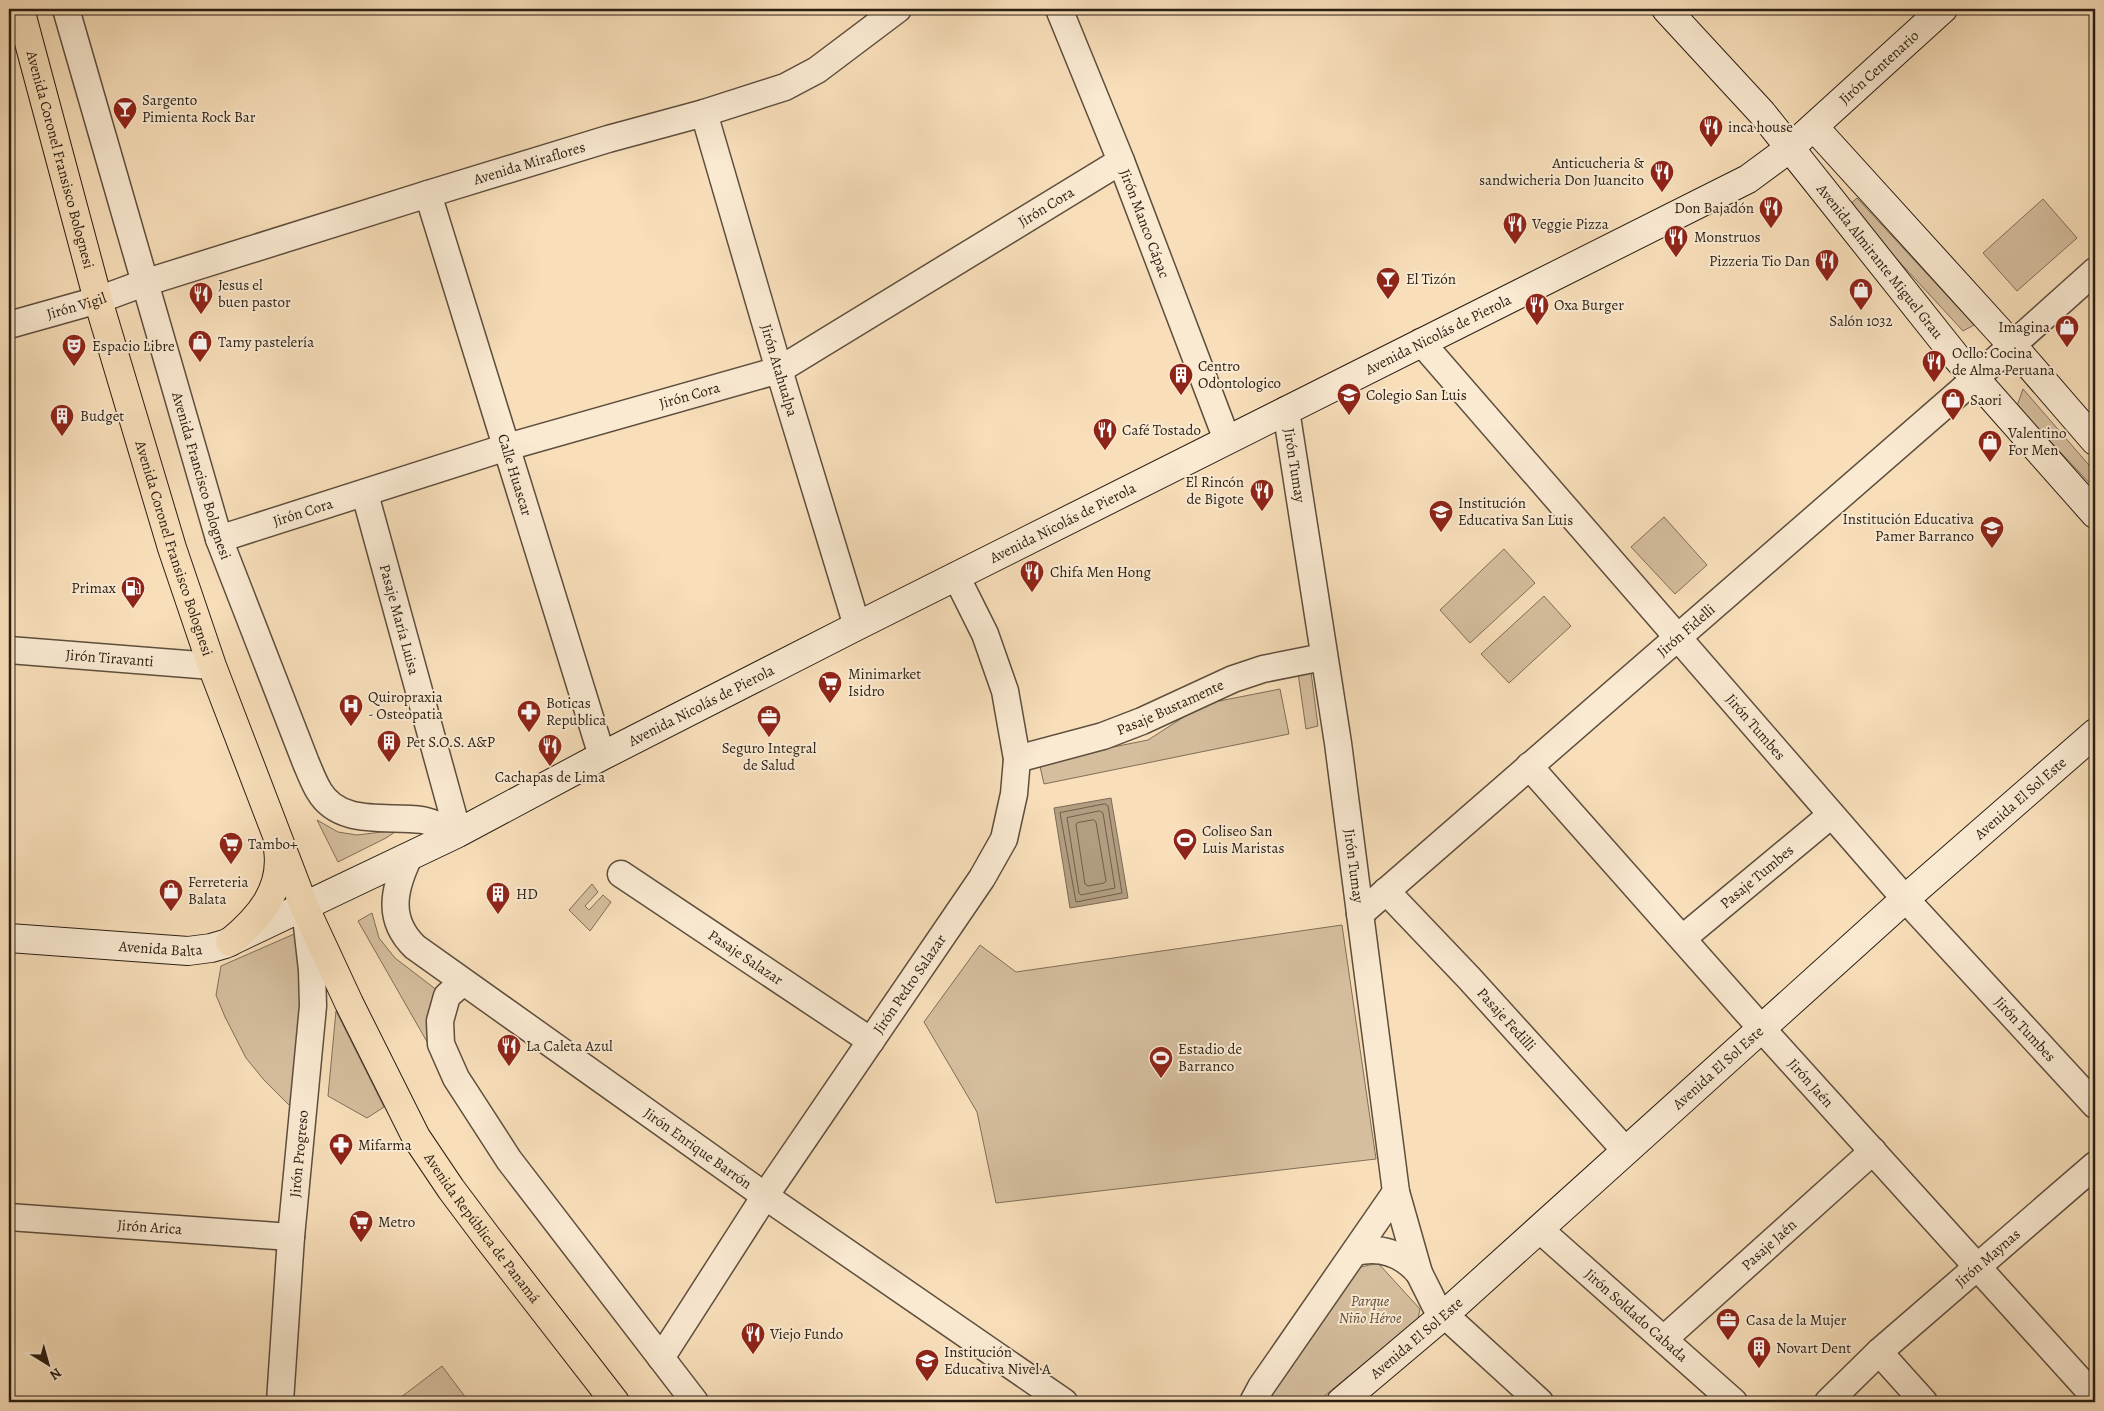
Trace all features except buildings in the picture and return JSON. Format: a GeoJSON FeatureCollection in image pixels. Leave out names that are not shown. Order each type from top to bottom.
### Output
{"type":"FeatureCollection","features":[{"type":"Feature","properties":{"kind":"main road","name":"Avenida Coronel Fransisco Bolognesi"},"geometry":{"type":"LineString","coordinates":[[20,9],[98,300],[172,548],[212,666],[304,906]]}},
{"type":"Feature","properties":{"kind":"main road","name":"Avenida Almirante Miguel Grau"},"geometry":{"type":"LineString","coordinates":[[1666,9],[1743,91],[1974,379],[2095,514]]}},
{"type":"Feature","properties":{"kind":"main road","name":"Jirón Centenario"},"geometry":{"type":"LineString","coordinates":[[1814,127],[1943,9]]}},
{"type":"Feature","properties":{"kind":"main road","name":"Avenida Nicolás de Pierola"},"geometry":{"type":"LineString","coordinates":[[304,906],[458,833],[602,756],[857,626],[1730,188],[1761,170],[1814,127]]}},
{"type":"Feature","properties":{"kind":"main road"},"geometry":{"type":"LineString","coordinates":[[1814,127],[2012,345],[2095,441]]}},
{"type":"Feature","properties":{"kind":"main road","name":"Avenida El Sol Este"},"geometry":{"type":"LineString","coordinates":[[1341,1402],[1444,1315],[1905,899],[2095,733]]}},
{"type":"Feature","properties":{"kind":"main road"},"geometry":{"type":"LineString","coordinates":[[230,942],[261,914],[268,903],[277,880],[279,855],[269,811]]}},
{"type":"Feature","properties":{"kind":"main road","name":"Avenida Balta"},"geometry":{"type":"LineString","coordinates":[[9,938],[188,950],[211,948],[230,942],[304,906]]}},
{"type":"Feature","properties":{"kind":"main road","name":"Avenida República de Panamá"},"geometry":{"type":"LineString","coordinates":[[304,906],[349,1003],[416,1137],[451,1189],[487,1237],[615,1402]]}},
{"type":"Feature","properties":{"kind":"street","name":"Avenida Francisco Bolognesi"},"geometry":{"type":"LineString","coordinates":[[66,9],[219,539],[306,763],[319,791],[325,800],[346,813],[359,816],[423,820],[458,833]]}},
{"type":"Feature","properties":{"kind":"street","name":"Avenida Miraflores"},"geometry":{"type":"LineString","coordinates":[[144,283],[428,194],[608,140],[704,114],[785,87],[806,78],[898,9]]}},
{"type":"Feature","properties":{"kind":"street","name":"Jirón Manco Cápac"},"geometry":{"type":"LineString","coordinates":[[1059,9],[1121,161],[1227,440]]}},
{"type":"Feature","properties":{"kind":"street","name":"Jirón Atahualpa"},"geometry":{"type":"LineString","coordinates":[[704,114],[857,626]]}},
{"type":"Feature","properties":{"kind":"street","name":"Jirón Cora"},"geometry":{"type":"LineString","coordinates":[[219,539],[365,494],[507,447],[779,370],[1121,161]]}},
{"type":"Feature","properties":{"kind":"street","name":"Calle Huascar"},"geometry":{"type":"LineString","coordinates":[[428,194],[602,756]]}},
{"type":"Feature","properties":{"kind":"street","name":"Jirón Fidelli"},"geometry":{"type":"LineString","coordinates":[[1360,914],[1974,379],[2095,271]]}},
{"type":"Feature","properties":{"kind":"street","name":"Jirón Vigil"},"geometry":{"type":"LineString","coordinates":[[9,325],[98,300],[144,283]]}},
{"type":"Feature","properties":{"kind":"street","name":"Jirón Tumbes"},"geometry":{"type":"LineString","coordinates":[[1421,342],[1905,899],[2095,1105]]}},
{"type":"Feature","properties":{"kind":"street","name":"Jirón Tumay"},"geometry":{"type":"LineString","coordinates":[[1286,410],[1338,743],[1396,1192],[1419,1273],[1436,1307],[1540,1402]]}},
{"type":"Feature","properties":{"kind":"street","name":"Pasaje María Luisa"},"geometry":{"type":"LineString","coordinates":[[365,494],[458,833]]}},
{"type":"Feature","properties":{"kind":"street","name":"Jirón Pedro Salazar"},"geometry":{"type":"LineString","coordinates":[[661,1358],[765,1196],[982,878],[1004,839],[1014,794],[1017,759],[1005,691],[985,634],[956,576]]}},
{"type":"Feature","properties":{"kind":"street","name":"Jirón Tiravanti"},"geometry":{"type":"LineString","coordinates":[[9,650],[212,666]]}},
{"type":"Feature","properties":{"kind":"street","name":"Pasaje Bustamente"},"geometry":{"type":"LineString","coordinates":[[1017,759],[1103,736],[1233,679],[1263,669],[1324,657]]}},
{"type":"Feature","properties":{"kind":"street","name":"Jirón Jaén"},"geometry":{"type":"LineString","coordinates":[[1529,766],[1762,1029],[1978,1266],[2095,1398]]}},
{"type":"Feature","properties":{"kind":"street","name":"Pasaje Tumbes"},"geometry":{"type":"LineString","coordinates":[[1683,938],[1831,815]]}},
{"type":"Feature","properties":{"kind":"street","name":"Jirón Enrique Barrón"},"geometry":{"type":"LineString","coordinates":[[409,857],[400,874],[395,907],[400,929],[415,948],[765,1196],[1064,1402]]}},
{"type":"Feature","properties":{"kind":"street","name":"Pasaje Salazar"},"geometry":{"type":"LineString","coordinates":[[620,874],[871,1041]]}},
{"type":"Feature","properties":{"kind":"street","name":"Pasaje Fedilli"},"geometry":{"type":"LineString","coordinates":[[1386,891],[1469,978],[1625,1150]]}},
{"type":"Feature","properties":{"kind":"street","name":"Jirón Progreso"},"geometry":{"type":"LineString","coordinates":[[280,1402],[291,1237],[313,1006],[310,945],[304,906]]}},
{"type":"Feature","properties":{"kind":"street"},"geometry":{"type":"LineString","coordinates":[[463,982],[447,996],[443,1008],[439,1032],[445,1057],[509,1160],[695,1402]]}},
{"type":"Feature","properties":{"kind":"street","name":"Pasaje Jaén"},"geometry":{"type":"LineString","coordinates":[[1664,1339],[1873,1151]]}},
{"type":"Feature","properties":{"kind":"street","name":"Jirón Maynas"},"geometry":{"type":"LineString","coordinates":[[1828,1402],[1879,1352],[2095,1165]]}},
{"type":"Feature","properties":{"kind":"street"},"geometry":{"type":"LineString","coordinates":[[1253,1402],[1261,1387],[1396,1192]]}},
{"type":"Feature","properties":{"kind":"street","name":"Jirón Arica"},"geometry":{"type":"LineString","coordinates":[[9,1217],[291,1237]]}},
{"type":"Feature","properties":{"kind":"street","name":"Jirón Soldado Cabada"},"geometry":{"type":"LineString","coordinates":[[1539,1229],[1734,1402]]}},
{"type":"Feature","properties":{"kind":"street"},"geometry":{"type":"LineString","coordinates":[[1354,1252],[1373,1249],[1390,1252],[1407,1260],[1419,1273]]}},
{"type":"Feature","properties":{"kind":"street"},"geometry":{"type":"LineString","coordinates":[[1879,1352],[1924,1402]]}},
{"type":"Feature","properties":{"kind":"green space"},"geometry":{"type":"Polygon","coordinates":[[[1857,198],[1974,325],[1963,331],[1848,206],[1857,198]]]}},
{"type":"Feature","properties":{"kind":"green space"},"geometry":{"type":"Polygon","coordinates":[[[2043,199],[2077,238],[2017,291],[1983,253],[2043,199]]]}},
{"type":"Feature","properties":{"kind":"green space"},"geometry":{"type":"Polygon","coordinates":[[[2023,389],[2095,472],[2095,489],[2017,406],[2023,389]]]}},
{"type":"Feature","properties":{"kind":"green space"},"geometry":{"type":"Polygon","coordinates":[[[1664,517],[1707,565],[1675,594],[1631,547],[1664,517]]]}},
{"type":"Feature","properties":{"kind":"green space"},"geometry":{"type":"Polygon","coordinates":[[[1504,549],[1535,583],[1470,643],[1440,610],[1504,549]]]}},
{"type":"Feature","properties":{"kind":"green space"},"geometry":{"type":"Polygon","coordinates":[[[1544,596],[1571,626],[1509,683],[1481,654],[1544,596]]]}},
{"type":"Feature","properties":{"kind":"green space"},"geometry":{"type":"Polygon","coordinates":[[[1311,672],[1318,726],[1306,729],[1298,673],[1311,672]]]}},
{"type":"Feature","properties":{"kind":"green space"},"geometry":{"type":"Polygon","coordinates":[[[1280,689],[1289,734],[1044,784],[1039,762],[1148,740],[1204,704],[1280,689]]]}},
{"type":"Feature","properties":{"kind":"green space"},"geometry":{"type":"Polygon","coordinates":[[[317,820],[338,832],[357,835],[398,830],[338,862],[317,820]]]}},
{"type":"Feature","properties":{"kind":"green space"},"geometry":{"type":"Polygon","coordinates":[[[592,884],[598,892],[585,906],[589,910],[603,895],[611,902],[590,931],[569,910],[592,884]]]}},
{"type":"Feature","properties":{"kind":"green space"},"geometry":{"type":"Polygon","coordinates":[[[372,913],[379,938],[395,958],[442,994],[430,1047],[358,921],[372,913]]]}},
{"type":"Feature","properties":{"kind":"green space","name":"Estadio de Barranco"},"geometry":{"type":"Polygon","coordinates":[[[1342,925],[1376,1159],[996,1203],[977,1112],[924,1022],[980,945],[1016,972],[1342,925]]]}},
{"type":"Feature","properties":{"kind":"green space"},"geometry":{"type":"Polygon","coordinates":[[[301,931],[302,1001],[294,1110],[264,1080],[246,1058],[216,995],[221,966],[301,931]]]}},
{"type":"Feature","properties":{"kind":"green space"},"geometry":{"type":"Polygon","coordinates":[[[336,1011],[384,1107],[367,1118],[328,1096],[336,1011]]]}},
{"type":"Feature","properties":{"kind":"green space","name":"Parque Niño Héroe"},"geometry":{"type":"Polygon","coordinates":[[[1378,1263],[1420,1309],[1418,1319],[1317,1402],[1267,1402],[1267,1392],[1348,1276],[1361,1267],[1378,1263]]]}},
{"type":"Feature","properties":{"kind":"green space"},"geometry":{"type":"Polygon","coordinates":[[[442,1366],[469,1402],[396,1401],[442,1366]]]}},
{"type":"Feature","properties":{"kind":"water"},"geometry":{"type":"Polygon","coordinates":[[[1111,798],[1128,898],[1070,908],[1054,808],[1111,798]]]}},
{"type":"Feature","properties":{"kind":"place","name":"Sargento Pimienta Rock Bar"},"geometry":{"type":"Point","coordinates":[125,130]}},
{"type":"Feature","properties":{"kind":"place","name":"inca house"},"geometry":{"type":"Point","coordinates":[1711,148]}},
{"type":"Feature","properties":{"kind":"place","name":"Anticucheria & sandwicheria Don Juancito"},"geometry":{"type":"Point","coordinates":[1662,193]}},
{"type":"Feature","properties":{"kind":"place","name":"Don Bajadón"},"geometry":{"type":"Point","coordinates":[1771,229]}},
{"type":"Feature","properties":{"kind":"place","name":"Veggie Pizza"},"geometry":{"type":"Point","coordinates":[1515,245]}},
{"type":"Feature","properties":{"kind":"place","name":"Monstruos"},"geometry":{"type":"Point","coordinates":[1676,258]}},
{"type":"Feature","properties":{"kind":"place","name":"Pizzeria Tio Dan"},"geometry":{"type":"Point","coordinates":[1827,282]}},
{"type":"Feature","properties":{"kind":"place","name":"El Tizón"},"geometry":{"type":"Point","coordinates":[1388,300]}},
{"type":"Feature","properties":{"kind":"place","name":"Salón 1032"},"geometry":{"type":"Point","coordinates":[1861,311]}},
{"type":"Feature","properties":{"kind":"place","name":"Jesus el buen pastor"},"geometry":{"type":"Point","coordinates":[201,315]}},
{"type":"Feature","properties":{"kind":"place","name":"Oxa Burger"},"geometry":{"type":"Point","coordinates":[1537,326]}},
{"type":"Feature","properties":{"kind":"place","name":"Imagina"},"geometry":{"type":"Point","coordinates":[2067,348]}},
{"type":"Feature","properties":{"kind":"place","name":"Tamy pastelería"},"geometry":{"type":"Point","coordinates":[200,363]}},
{"type":"Feature","properties":{"kind":"place","name":"Espacio Libre"},"geometry":{"type":"Point","coordinates":[74,367]}},
{"type":"Feature","properties":{"kind":"place","name":"Ocllo: Cocina de Alma Peruana"},"geometry":{"type":"Point","coordinates":[1934,383]}},
{"type":"Feature","properties":{"kind":"place","name":"Centro Odontologico"},"geometry":{"type":"Point","coordinates":[1181,396]}},
{"type":"Feature","properties":{"kind":"place","name":"Colegio San Luis"},"geometry":{"type":"Point","coordinates":[1349,416]}},
{"type":"Feature","properties":{"kind":"place","name":"Saori"},"geometry":{"type":"Point","coordinates":[1953,421]}},
{"type":"Feature","properties":{"kind":"place","name":"Budget"},"geometry":{"type":"Point","coordinates":[62,437]}},
{"type":"Feature","properties":{"kind":"place","name":"Café Tostado"},"geometry":{"type":"Point","coordinates":[1105,451]}},
{"type":"Feature","properties":{"kind":"place","name":"Valentino For Men"},"geometry":{"type":"Point","coordinates":[1990,463]}},
{"type":"Feature","properties":{"kind":"place","name":"El Rincón de Bigote"},"geometry":{"type":"Point","coordinates":[1262,512]}},
{"type":"Feature","properties":{"kind":"place","name":"Institución Educativa San Luis"},"geometry":{"type":"Point","coordinates":[1441,533]}},
{"type":"Feature","properties":{"kind":"place","name":"Institución Educativa Pamer Barranco"},"geometry":{"type":"Point","coordinates":[1992,549]}},
{"type":"Feature","properties":{"kind":"place","name":"Chifa Men Hong"},"geometry":{"type":"Point","coordinates":[1032,593]}},
{"type":"Feature","properties":{"kind":"place","name":"Primax"},"geometry":{"type":"Point","coordinates":[133,609]}},
{"type":"Feature","properties":{"kind":"place","name":"Minimarket Isidro"},"geometry":{"type":"Point","coordinates":[830,704]}},
{"type":"Feature","properties":{"kind":"place","name":"Quiropraxia - Osteopatia"},"geometry":{"type":"Point","coordinates":[351,727]}},
{"type":"Feature","properties":{"kind":"place","name":"Boticas Republica"},"geometry":{"type":"Point","coordinates":[529,733]}},
{"type":"Feature","properties":{"kind":"place","name":"Seguro Integral de Salud"},"geometry":{"type":"Point","coordinates":[769,738]}},
{"type":"Feature","properties":{"kind":"place","name":"Pet S.O.S. A&P"},"geometry":{"type":"Point","coordinates":[389,763]}},
{"type":"Feature","properties":{"kind":"place","name":"Cachapas de Lima"},"geometry":{"type":"Point","coordinates":[550,767]}},
{"type":"Feature","properties":{"kind":"place","name":"Coliseo San Luis Maristas"},"geometry":{"type":"Point","coordinates":[1185,861]}},
{"type":"Feature","properties":{"kind":"place","name":"Tambo+"},"geometry":{"type":"Point","coordinates":[231,865]}},
{"type":"Feature","properties":{"kind":"place","name":"Ferreteria Balata"},"geometry":{"type":"Point","coordinates":[171,912]}},
{"type":"Feature","properties":{"kind":"place","name":"HD"},"geometry":{"type":"Point","coordinates":[498,915]}},
{"type":"Feature","properties":{"kind":"place","name":"La Caleta Azul"},"geometry":{"type":"Point","coordinates":[509,1067]}},
{"type":"Feature","properties":{"kind":"place","name":"Estadio de Barranco"},"geometry":{"type":"Point","coordinates":[1161,1079]}},
{"type":"Feature","properties":{"kind":"place","name":"Mifarma"},"geometry":{"type":"Point","coordinates":[341,1166]}},
{"type":"Feature","properties":{"kind":"place","name":"Metro"},"geometry":{"type":"Point","coordinates":[361,1243]}},
{"type":"Feature","properties":{"kind":"place","name":"Casa de la Mujer"},"geometry":{"type":"Point","coordinates":[1728,1341]}},
{"type":"Feature","properties":{"kind":"place","name":"Viejo Fundo"},"geometry":{"type":"Point","coordinates":[753,1355]}},
{"type":"Feature","properties":{"kind":"place","name":"Novart Dent"},"geometry":{"type":"Point","coordinates":[1759,1369]}},
{"type":"Feature","properties":{"kind":"place","name":"Institución Educativa Nivel A"},"geometry":{"type":"Point","coordinates":[927,1382]}}]}
